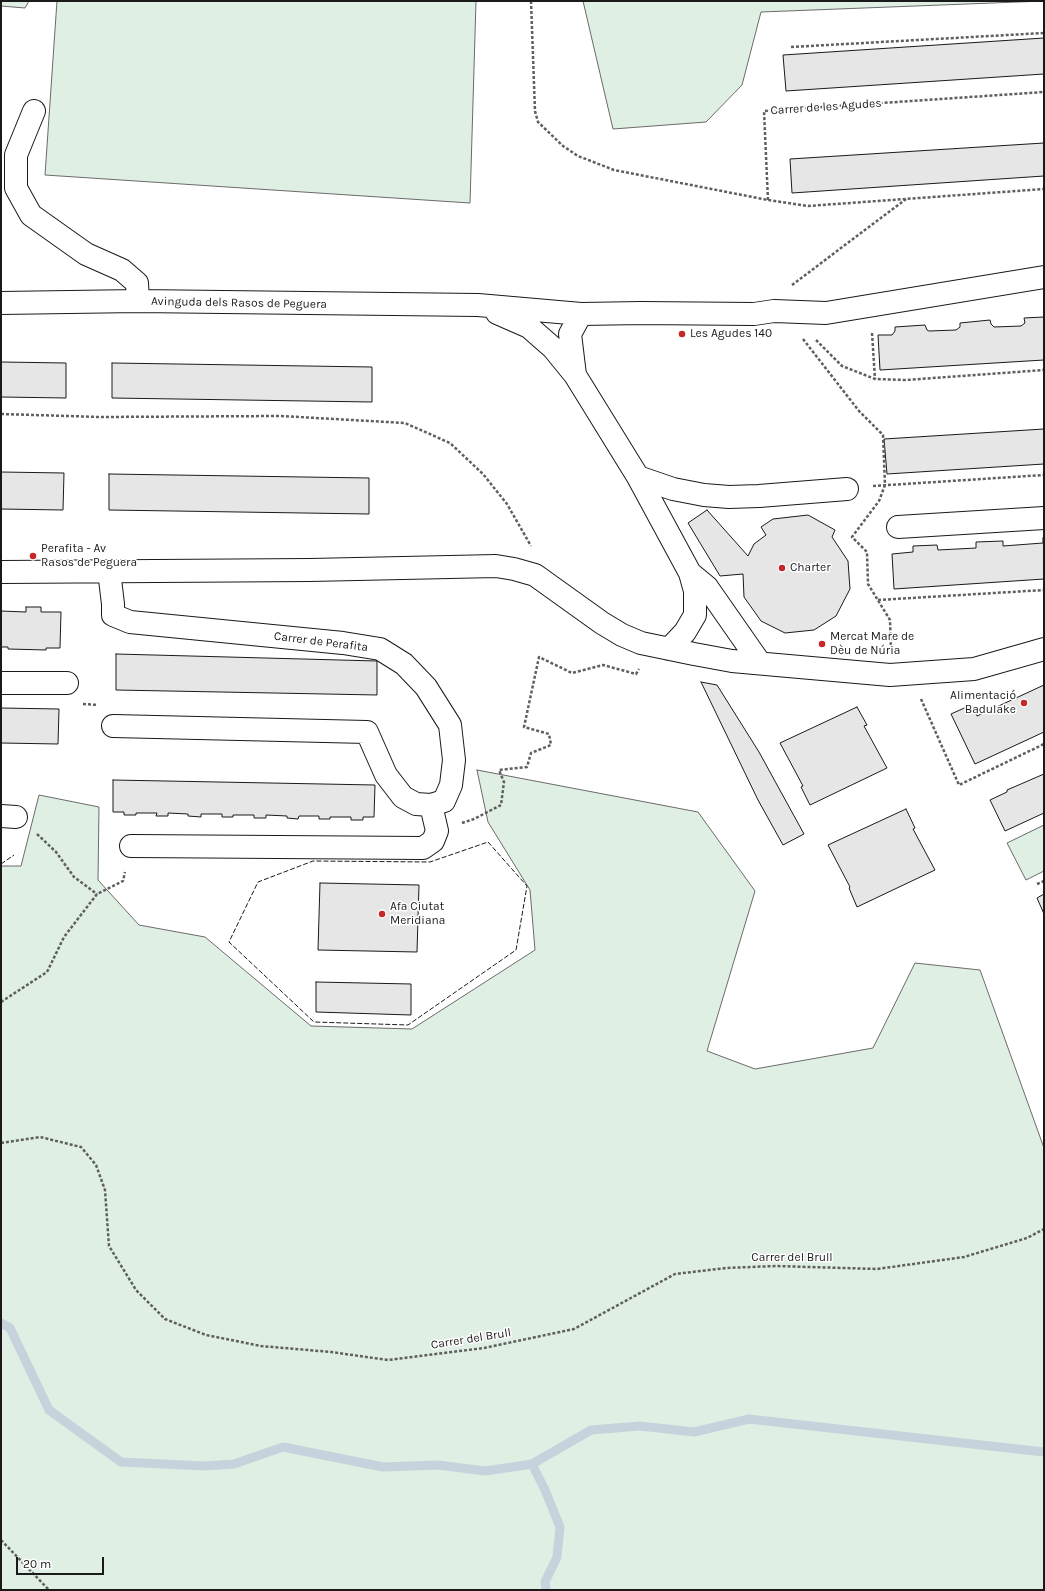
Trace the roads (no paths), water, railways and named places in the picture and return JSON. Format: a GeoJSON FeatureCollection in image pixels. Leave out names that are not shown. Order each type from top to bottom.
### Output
{"type":"FeatureCollection","features":[{"type":"Feature","properties":{"kind":"street"},"geometry":{"type":"LineString","coordinates":[[34,111],[16,155],[16,188],[31,216],[86,254],[122,270],[137,283],[138,301]]}},
{"type":"Feature","properties":{"kind":"street"},"geometry":{"type":"LineString","coordinates":[[581,314],[754,314],[774,311],[826,313],[1044,277]]}},
{"type":"Feature","properties":{"kind":"street","name":"Avinguda dels Rasos de Peguera"},"geometry":{"type":"LineString","coordinates":[[1,303],[138,301],[478,306],[581,314],[570,334],[575,374]]}},
{"type":"Feature","properties":{"kind":"street","name":"Avinguda dels Rasos de Peguera"},"geometry":{"type":"LineString","coordinates":[[478,306],[529,327],[553,348],[575,374],[638,477],[690,573],[695,591],[695,615],[686,632],[669,649]]}},
{"type":"Feature","properties":{"kind":"street"},"geometry":{"type":"LineString","coordinates":[[638,477],[673,489],[704,495],[729,497],[848,489]]}},
{"type":"Feature","properties":{"kind":"street"},"geometry":{"type":"LineString","coordinates":[[898,527],[1044,518]]}},
{"type":"Feature","properties":{"kind":"street"},"geometry":{"type":"LineString","coordinates":[[1,572],[310,570],[496,566],[514,568],[534,575],[602,623],[622,635],[641,643],[732,660],[890,675],[974,669],[1044,648]]}},
{"type":"Feature","properties":{"kind":"street","name":"Carrer de Perafita"},"geometry":{"type":"LineString","coordinates":[[109,571],[113,615],[130,622],[343,643],[380,649],[404,664],[426,687],[450,725],[454,760],[450,785],[444,801],[431,805]]}},
{"type":"Feature","properties":{"kind":"street","name":"Avinguda dels Rasos de Peguera"},"geometry":{"type":"LineString","coordinates":[[690,573],[707,587],[760,663]]}},
{"type":"Feature","properties":{"kind":"street"},"geometry":{"type":"LineString","coordinates":[[1,683],[67,683]]}},
{"type":"Feature","properties":{"kind":"street"},"geometry":{"type":"LineString","coordinates":[[113,726],[367,732],[386,775],[403,797],[416,804],[431,805],[437,831],[433,841],[423,848],[131,846]]}},
{"type":"Feature","properties":{"kind":"waterway"},"geometry":{"type":"LineString","coordinates":[[1,1323],[10,1328],[49,1410],[121,1462],[205,1466],[234,1464],[283,1447],[383,1467],[438,1465],[485,1471],[532,1464],[591,1430],[640,1426],[694,1432],[749,1419],[1044,1452]]}},
{"type":"Feature","properties":{"kind":"waterway"},"geometry":{"type":"LineString","coordinates":[[532,1464],[545,1490],[560,1527],[557,1557],[545,1582],[546,1590]]}},
{"type":"Feature","properties":{"kind":"place","name":"Les Agudes 140"},"geometry":{"type":"Point","coordinates":[682,334]}},
{"type":"Feature","properties":{"kind":"place","name":"Perafita - Av Rasos de Peguera"},"geometry":{"type":"Point","coordinates":[33,556]}},
{"type":"Feature","properties":{"kind":"place","name":"Charter"},"geometry":{"type":"Point","coordinates":[782,568]}},
{"type":"Feature","properties":{"kind":"place","name":"Mercat Mare de Dèu de Núria"},"geometry":{"type":"Point","coordinates":[822,644]}},
{"type":"Feature","properties":{"kind":"place","name":"Alimentació Badulake"},"geometry":{"type":"Point","coordinates":[1024,703]}},
{"type":"Feature","properties":{"kind":"place","name":"Afa Ciutat Meridiana"},"geometry":{"type":"Point","coordinates":[382,914]}}]}
